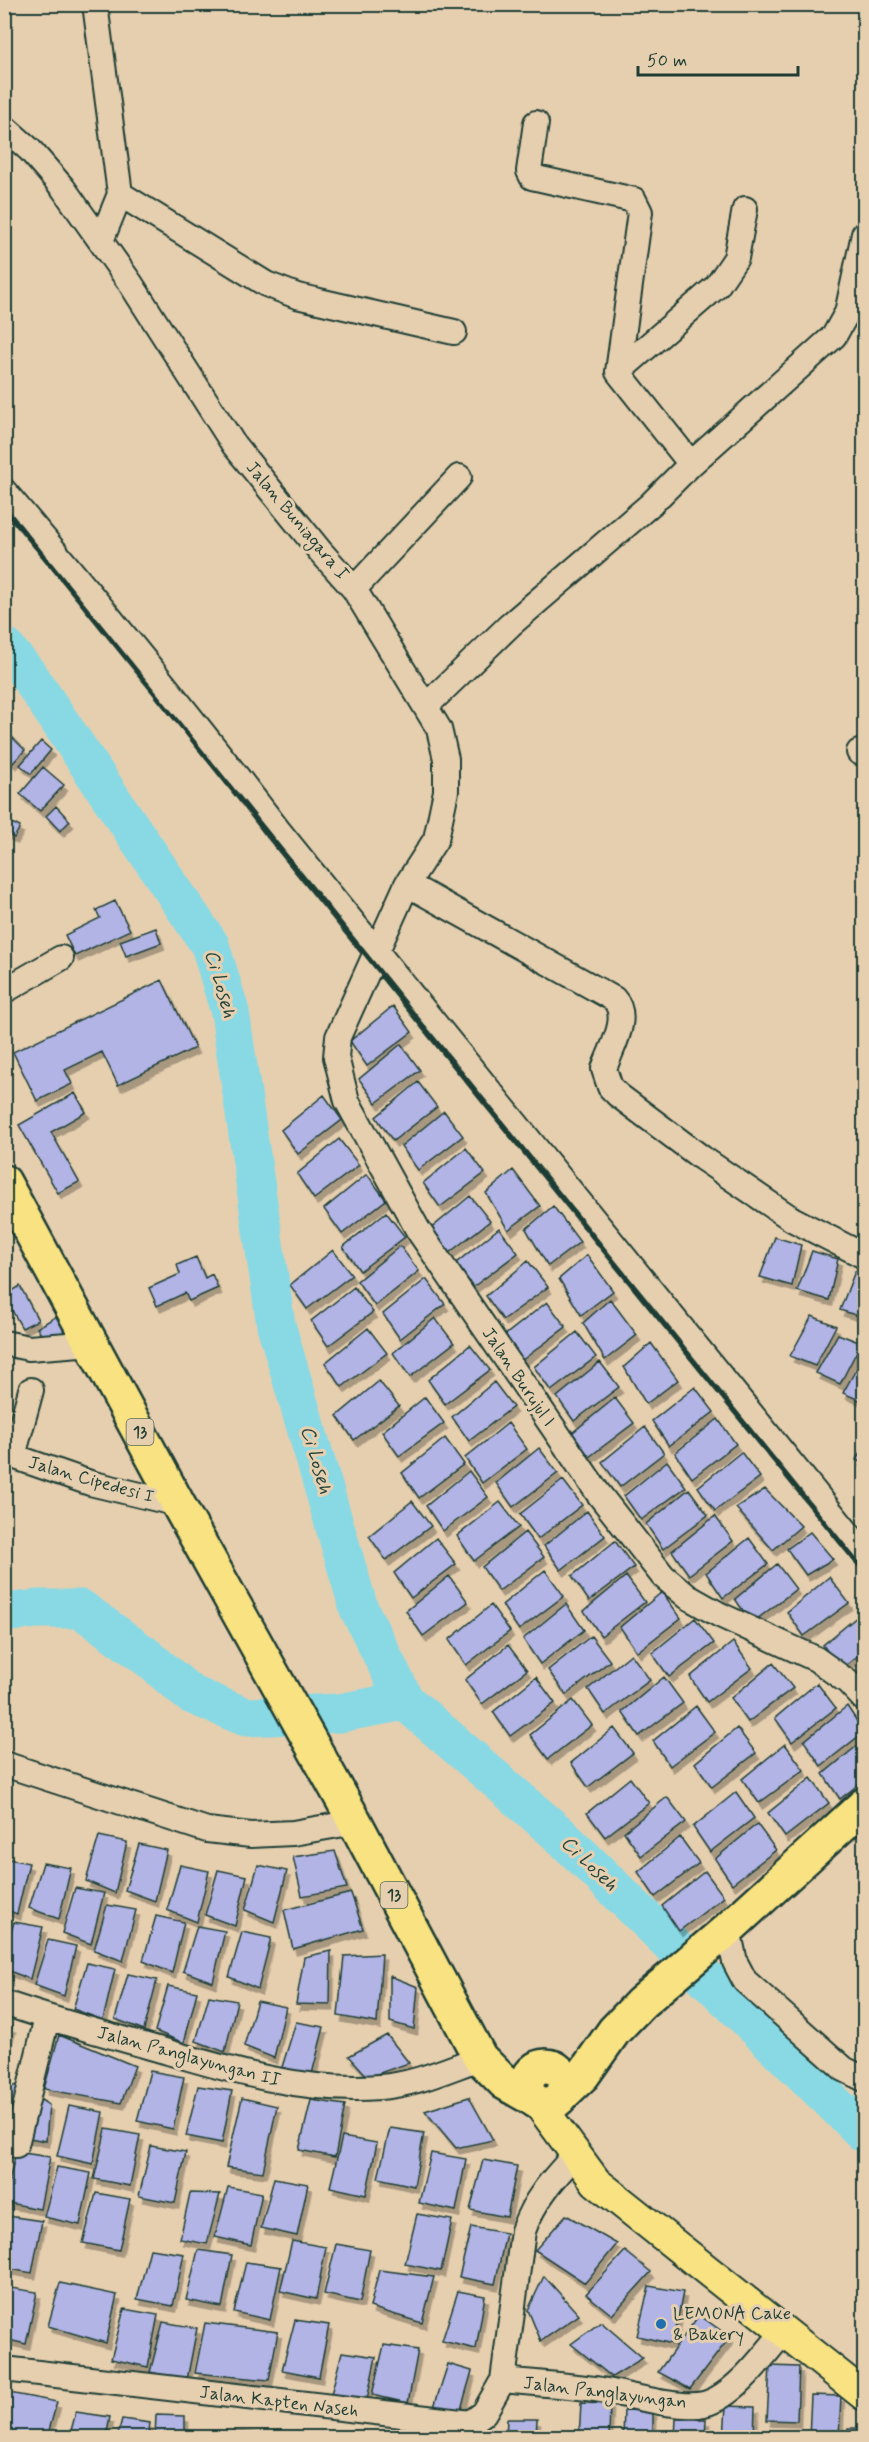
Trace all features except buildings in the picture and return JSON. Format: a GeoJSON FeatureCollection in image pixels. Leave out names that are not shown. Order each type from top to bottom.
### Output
{"type":"FeatureCollection","features":[{"type":"Feature","properties":{"kind":"highway","name":"13"},"geometry":{"type":"LineString","coordinates":[[4,1182],[178,1504],[355,1822],[480,2058],[505,2083],[549,2099]]}},
{"type":"Feature","properties":{"kind":"highway"},"geometry":{"type":"LineString","coordinates":[[549,2099],[583,2075],[614,2031],[641,2003],[722,1934],[864,1805]]}},
{"type":"Feature","properties":{"kind":"highway"},"geometry":{"type":"LineString","coordinates":[[542,2067],[585,2051],[614,2031]]}},
{"type":"Feature","properties":{"kind":"highway"},"geometry":{"type":"LineString","coordinates":[[480,2058],[512,2060],[542,2067],[553,2067],[564,2078],[549,2099]]}},
{"type":"Feature","properties":{"kind":"main road"},"geometry":{"type":"LineString","coordinates":[[549,2099],[576,2154],[596,2182],[864,2395]]}},
{"type":"Feature","properties":{"kind":"main road"},"geometry":{"type":"LineString","coordinates":[[549,2099],[596,2182]]}},
{"type":"Feature","properties":{"kind":"street"},"geometry":{"type":"LineString","coordinates":[[95,4],[120,194],[101,241]]}},
{"type":"Feature","properties":{"kind":"street"},"geometry":{"type":"LineString","coordinates":[[536,123],[529,171],[532,177],[634,200],[639,207],[618,372],[691,464]]}},
{"type":"Feature","properties":{"kind":"street","name":"Jalan Buniagara I"},"geometry":{"type":"LineString","coordinates":[[4,127],[30,150],[63,188],[101,241],[234,445],[354,589],[439,729],[446,759],[446,791],[436,839],[407,884],[378,953]]}},
{"type":"Feature","properties":{"kind":"street"},"geometry":{"type":"LineString","coordinates":[[120,194],[266,284],[297,296],[454,332]]}},
{"type":"Feature","properties":{"kind":"street"},"geometry":{"type":"LineString","coordinates":[[618,372],[717,286],[736,258],[746,209]]}},
{"type":"Feature","properties":{"kind":"street"},"geometry":{"type":"LineString","coordinates":[[426,706],[510,625],[651,504],[691,464],[834,336],[847,314],[864,234]]}},
{"type":"Feature","properties":{"kind":"street"},"geometry":{"type":"LineString","coordinates":[[354,589],[459,477]]}},
{"type":"Feature","properties":{"kind":"street"},"geometry":{"type":"LineString","coordinates":[[4,491],[92,593],[378,953],[864,1553]]}},
{"type":"Feature","properties":{"kind":"street"},"geometry":{"type":"LineString","coordinates":[[407,884],[614,999],[620,1006],[623,1017],[604,1069],[610,1088],[702,1158],[792,1219],[864,1256]]}},
{"type":"Feature","properties":{"kind":"street","name":"Jalan Burujul I"},"geometry":{"type":"LineString","coordinates":[[378,953],[338,1037],[336,1057],[346,1101],[418,1230],[598,1493],[663,1576],[688,1597],[720,1615],[816,1659],[848,1682],[864,1699]]}},
{"type":"Feature","properties":{"kind":"street"},"geometry":{"type":"LineString","coordinates":[[4,990],[61,958]]}},
{"type":"Feature","properties":{"kind":"street"},"geometry":{"type":"LineString","coordinates":[[4,1343],[29,1348],[93,1343]]}},
{"type":"Feature","properties":{"kind":"street"},"geometry":{"type":"LineString","coordinates":[[9,1455],[31,1390]]}},
{"type":"Feature","properties":{"kind":"street","name":"Jalan Cipedesi I"},"geometry":{"type":"LineString","coordinates":[[9,1455],[90,1483],[178,1504]]}},
{"type":"Feature","properties":{"kind":"street"},"geometry":{"type":"LineString","coordinates":[[4,1764],[207,1830],[251,1835],[293,1833],[355,1822]]}},
{"type":"Feature","properties":{"kind":"street"},"geometry":{"type":"LineString","coordinates":[[722,1934],[746,1981],[844,2069],[864,2079]]}},
{"type":"Feature","properties":{"kind":"street","name":"Jalan Panglayungan II"},"geometry":{"type":"LineString","coordinates":[[4,2003],[47,2018],[282,2083],[326,2087],[382,2087],[414,2081],[480,2058]]}},
{"type":"Feature","properties":{"kind":"street"},"geometry":{"type":"LineString","coordinates":[[16,2145],[47,2018]]}},
{"type":"Feature","properties":{"kind":"street","name":"Jalan Kapten Naseh"},"geometry":{"type":"LineString","coordinates":[[4,2369],[462,2424],[470,2423],[484,2413],[503,2380],[523,2231],[538,2196],[576,2154]]}},
{"type":"Feature","properties":{"kind":"street","name":"Jalan Panglayungan"},"geometry":{"type":"LineString","coordinates":[[503,2380],[594,2389],[680,2404],[703,2404],[721,2395],[753,2368],[785,2330]]}},
{"type":"Feature","properties":{"kind":"waterway","name":"Ci Loseh"},"geometry":{"type":"LineString","coordinates":[[4,646],[29,676],[210,945],[230,1012],[276,1325],[359,1609],[405,1701],[560,1835],[864,2133]]}},
{"type":"Feature","properties":{"kind":"waterway"},"geometry":{"type":"LineString","coordinates":[[4,1613],[37,1609],[81,1609],[146,1656],[190,1694],[246,1717],[339,1713],[405,1701]]}},
{"type":"Feature","properties":{"kind":"railway"},"geometry":{"type":"LineString","coordinates":[[4,507],[864,1571]]}},
{"type":"Feature","properties":{"kind":"place","name":"LEMONA Cake & Bakery"},"geometry":{"type":"Point","coordinates":[661,2324]}}]}
